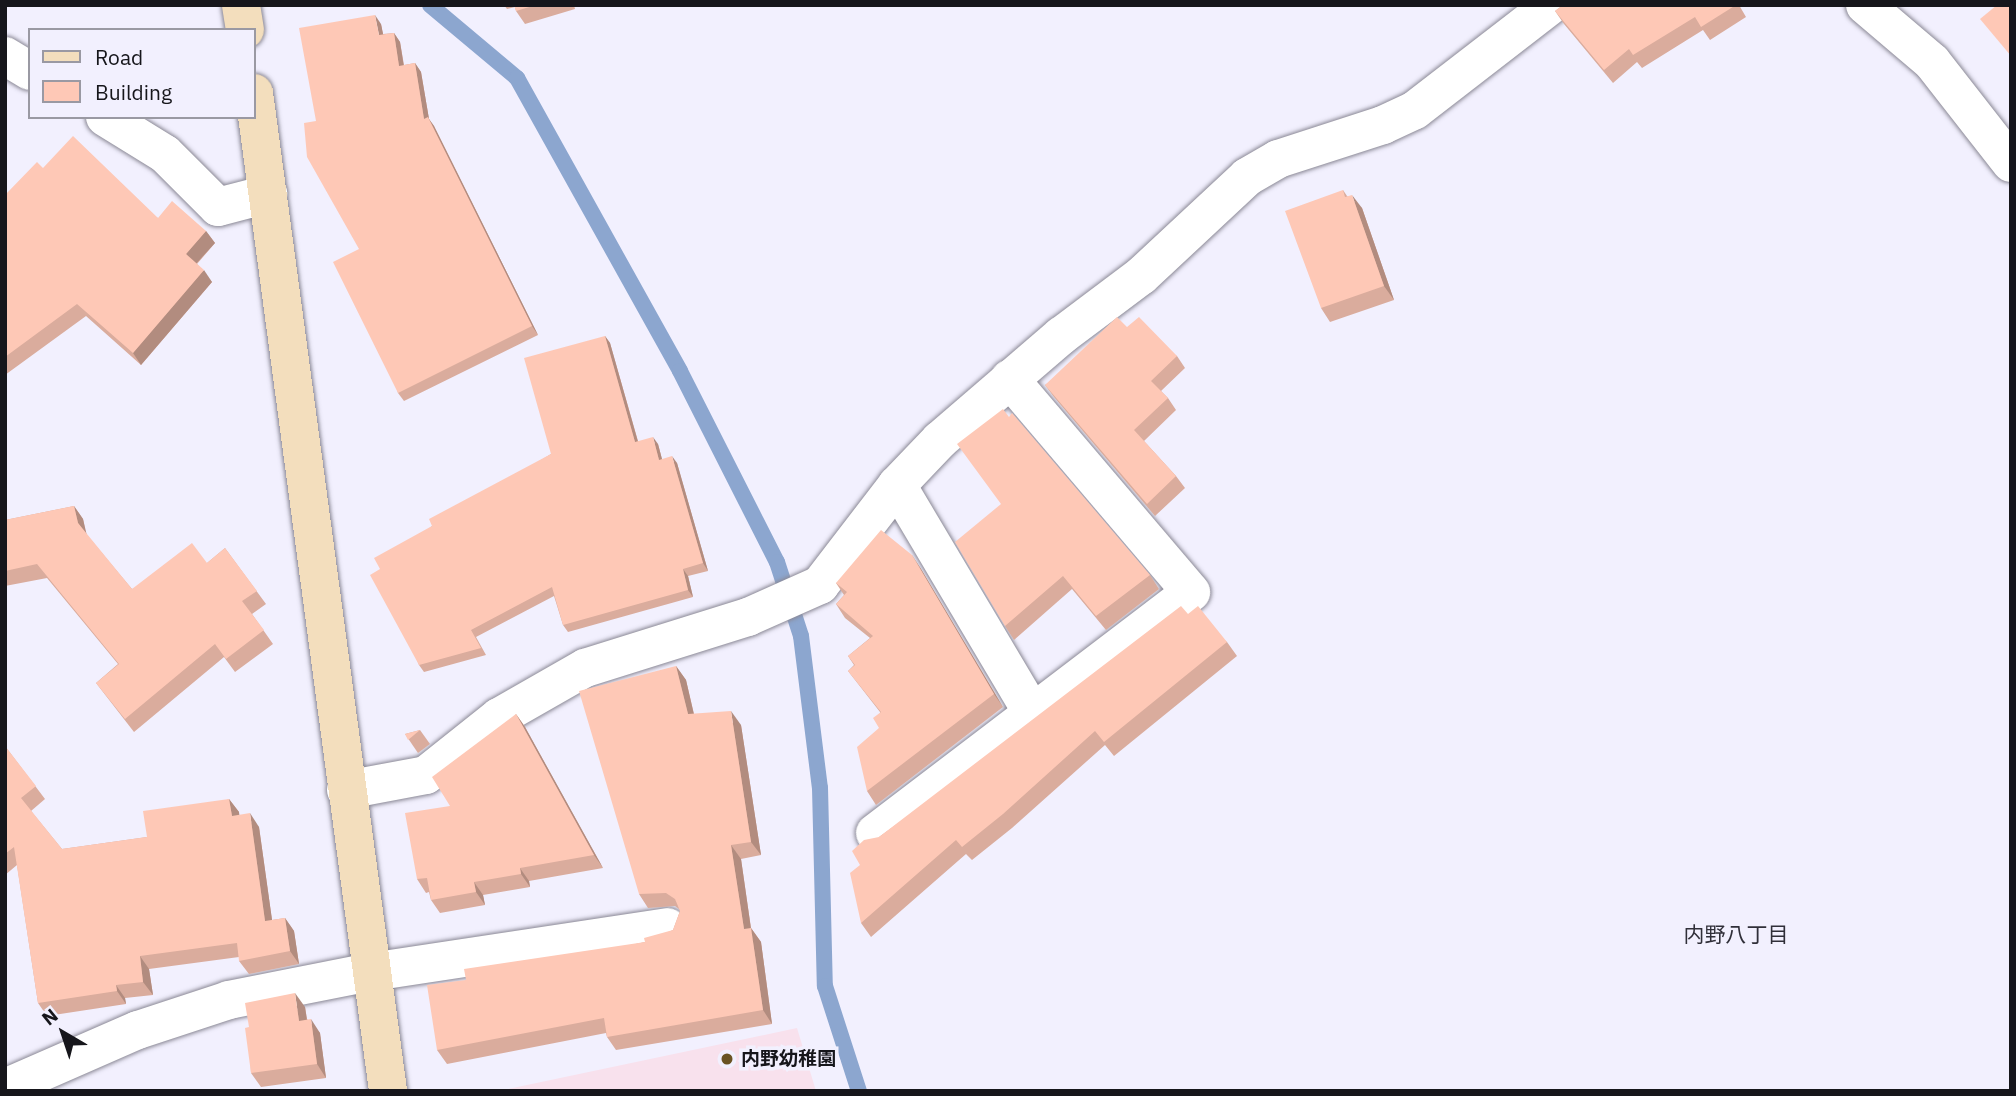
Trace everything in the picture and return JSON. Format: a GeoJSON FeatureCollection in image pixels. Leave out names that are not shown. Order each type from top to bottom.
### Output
{"type":"FeatureCollection","features":[{"type":"Feature","properties":{"kind":"street"},"geometry":{"type":"LineString","coordinates":[[241,5],[245,28]]}},
{"type":"Feature","properties":{"kind":"street"},"geometry":{"type":"LineString","coordinates":[[346,790],[426,775],[499,717],[585,668],[748,617],[820,585],[897,485],[1010,379],[1141,276],[1247,177],[1278,159],[1383,125],[1415,110],[1551,5]]}},
{"type":"Feature","properties":{"kind":"street"},"geometry":{"type":"LineString","coordinates":[[1865,5],[1932,62],[2011,163]]}},
{"type":"Feature","properties":{"kind":"street"},"geometry":{"type":"LineString","coordinates":[[5,57],[28,70]]}},
{"type":"Feature","properties":{"kind":"street"},"geometry":{"type":"LineString","coordinates":[[256,107],[388,1091]]}},
{"type":"Feature","properties":{"kind":"street"},"geometry":{"type":"LineString","coordinates":[[108,119],[164,154],[218,207],[268,194]]}},
{"type":"Feature","properties":{"kind":"street"},"geometry":{"type":"LineString","coordinates":[[875,833],[1031,711],[1191,592],[1010,379]]}},
{"type":"Feature","properties":{"kind":"street"},"geometry":{"type":"LineString","coordinates":[[897,485],[1031,711]]}},
{"type":"Feature","properties":{"kind":"street"},"geometry":{"type":"LineString","coordinates":[[5,1088],[138,1030],[229,1000],[371,972],[668,927]]}},
{"type":"Feature","properties":{"kind":"shaded area","name":"内野幼稚園"},"geometry":{"type":"Polygon","coordinates":[[[797,1028],[816,1091],[499,1091],[797,1028]]]}},
{"type":"Feature","properties":{"kind":"building"},"geometry":{"type":"Polygon","coordinates":[[[514,5],[536,5],[516,11],[514,5]]]}},
{"type":"Feature","properties":{"kind":"building"},"geometry":{"type":"Polygon","coordinates":[[[1563,5],[1736,5],[1701,27],[1695,17],[1633,55],[1629,49],[1604,70],[1555,11],[1563,5]]]}},
{"type":"Feature","properties":{"kind":"building"},"geometry":{"type":"Polygon","coordinates":[[[1997,5],[2011,5],[2011,56],[1980,19],[1997,5]]]}},
{"type":"Feature","properties":{"kind":"building"},"geometry":{"type":"Polygon","coordinates":[[[375,15],[379,35],[394,33],[399,66],[415,63],[424,119],[428,117],[532,326],[398,393],[333,262],[359,249],[307,157],[304,123],[316,121],[299,28],[375,15]]]}},
{"type":"Feature","properties":{"kind":"building"},"geometry":{"type":"Polygon","coordinates":[[[73,136],[158,218],[172,201],[206,231],[186,254],[204,270],[133,353],[77,304],[5,357],[5,195],[37,162],[43,168],[73,136]]]}},
{"type":"Feature","properties":{"kind":"building"},"geometry":{"type":"Polygon","coordinates":[[[1343,190],[1345,197],[1352,195],[1384,286],[1321,308],[1285,211],[1343,190]]]}},
{"type":"Feature","properties":{"kind":"building"},"geometry":{"type":"Polygon","coordinates":[[[1117,317],[1127,327],[1139,317],[1177,356],[1151,381],[1168,398],[1134,430],[1176,476],[1147,504],[1045,385],[1117,317]]]}},
{"type":"Feature","properties":{"kind":"building"},"geometry":{"type":"Polygon","coordinates":[[[605,336],[635,442],[653,437],[659,460],[672,456],[703,563],[683,569],[688,590],[563,625],[552,587],[471,630],[481,648],[419,665],[370,575],[380,569],[374,558],[432,526],[429,519],[551,454],[524,358],[605,336]]]}},
{"type":"Feature","properties":{"kind":"building"},"geometry":{"type":"Polygon","coordinates":[[[1003,409],[1009,417],[1012,413],[1150,575],[1096,616],[1063,576],[1005,626],[955,542],[1001,504],[957,444],[1003,409]]]}},
{"type":"Feature","properties":{"kind":"building"},"geometry":{"type":"Polygon","coordinates":[[[74,506],[78,523],[132,589],[192,543],[207,563],[225,548],[257,591],[242,601],[264,630],[226,659],[215,644],[125,719],[96,683],[119,664],[37,564],[5,571],[5,520],[74,506]]]}},
{"type":"Feature","properties":{"kind":"building"},"geometry":{"type":"Polygon","coordinates":[[[881,530],[912,555],[994,694],[867,791],[857,747],[879,728],[873,718],[881,712],[848,671],[855,665],[848,656],[873,636],[836,604],[847,592],[836,583],[881,530]]]}},
{"type":"Feature","properties":{"kind":"building"},"geometry":{"type":"Polygon","coordinates":[[[1181,606],[1188,614],[1198,606],[1227,642],[1104,742],[1095,731],[1003,814],[962,847],[956,840],[861,923],[850,873],[860,865],[852,851],[864,840],[879,837],[1181,606]]]}},
{"type":"Feature","properties":{"kind":"building"},"geometry":{"type":"Polygon","coordinates":[[[676,666],[688,714],[731,711],[751,842],[731,845],[744,929],[751,928],[763,1010],[607,1037],[604,1018],[437,1050],[427,985],[466,980],[464,969],[645,942],[644,938],[673,930],[680,911],[675,899],[666,893],[639,894],[579,691],[676,666]]]}},
{"type":"Feature","properties":{"kind":"building"},"geometry":{"type":"Polygon","coordinates":[[[516,714],[594,855],[520,868],[521,874],[474,882],[476,892],[431,900],[427,878],[417,879],[405,813],[450,806],[432,777],[516,714]]]}},
{"type":"Feature","properties":{"kind":"building"},"geometry":{"type":"Polygon","coordinates":[[[420,730],[408,740],[405,734],[420,730]]]}},
{"type":"Feature","properties":{"kind":"building"},"geometry":{"type":"Polygon","coordinates":[[[5,746],[36,786],[21,798],[62,849],[147,837],[143,811],[229,799],[232,816],[250,813],[265,921],[285,918],[290,951],[239,961],[237,943],[140,956],[143,982],[116,985],[117,991],[38,1003],[14,847],[5,854],[5,746]]]}},
{"type":"Feature","properties":{"kind":"building"},"geometry":{"type":"Polygon","coordinates":[[[295,993],[299,1021],[311,1019],[317,1064],[251,1073],[245,1028],[249,1027],[245,1003],[295,993]]]}},
{"type":"Feature","properties":{"kind":"waterway"},"geometry":{"type":"LineString","coordinates":[[430,5],[517,78],[680,371],[777,562],[801,636],[820,788],[825,986],[859,1091]]}},
{"type":"Feature","properties":{"kind":"place","name":"内野幼稚園"},"geometry":{"type":"Point","coordinates":[727,1059]}},
{"type":"Feature","properties":{"kind":"district","name":"内野八丁目"},"geometry":{"type":"Point","coordinates":[1736,934]}}]}
